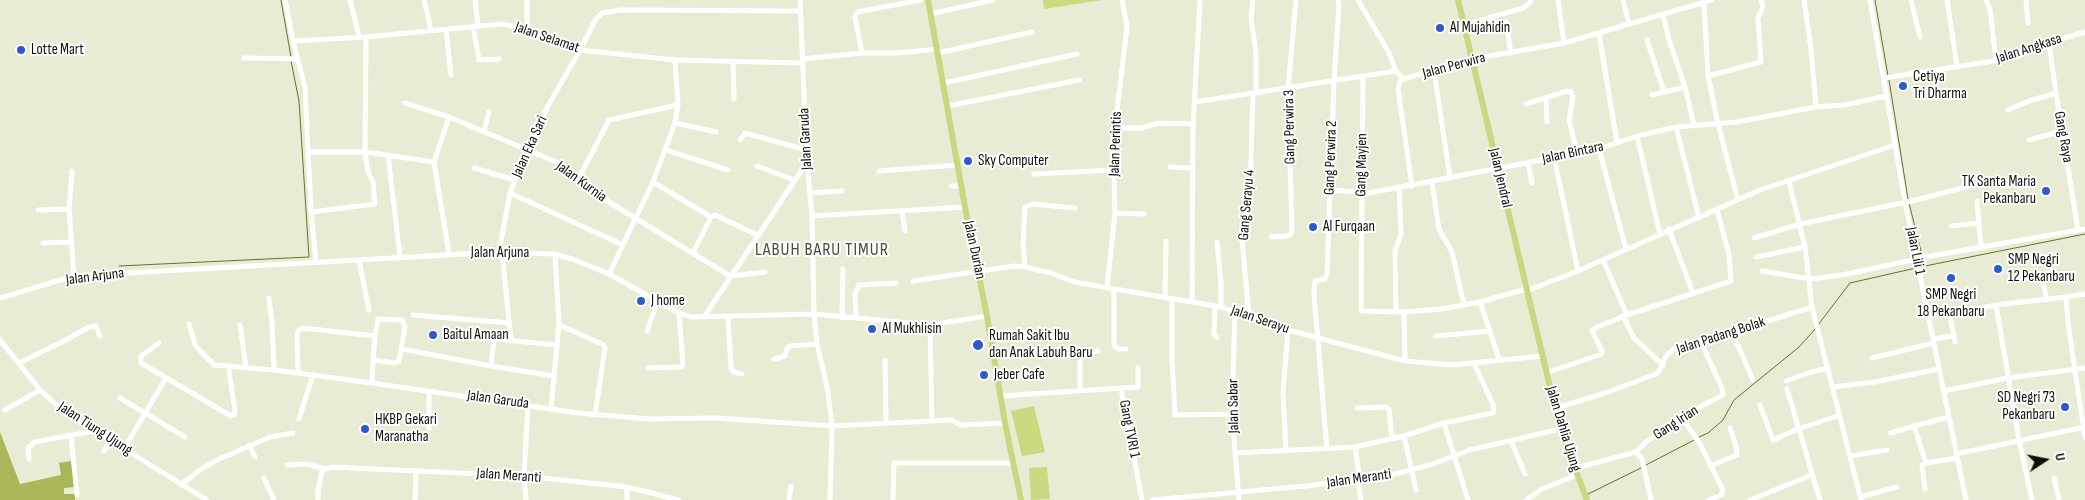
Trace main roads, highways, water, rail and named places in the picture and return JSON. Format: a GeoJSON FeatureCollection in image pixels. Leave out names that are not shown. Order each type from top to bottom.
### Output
{"type":"FeatureCollection","features":[{"type":"Feature","properties":{"kind":"main road","name":"Jalan Durian"},"geometry":{"type":"LineString","coordinates":[[928,0],[957,165],[979,271],[1005,423],[1021,500]]}},
{"type":"Feature","properties":{"kind":"main road","name":"Jalan Jendral"},"geometry":{"type":"LineString","coordinates":[[1458,0],[1543,356]]}},
{"type":"Feature","properties":{"kind":"main road","name":"Jalan Dahlia Ujung"},"geometry":{"type":"LineString","coordinates":[[1543,356],[1560,429],[1587,499]]}},
{"type":"Feature","properties":{"kind":"waterway"},"geometry":{"type":"LineString","coordinates":[[281,0],[291,57]]}},
{"type":"Feature","properties":{"kind":"waterway"},"geometry":{"type":"LineString","coordinates":[[1875,0],[1888,76]]}},
{"type":"Feature","properties":{"kind":"waterway"},"geometry":{"type":"LineString","coordinates":[[119,266],[309,257],[299,101],[291,61]]}},
{"type":"Feature","properties":{"kind":"waterway"},"geometry":{"type":"LineString","coordinates":[[1889,80],[1908,199]]}},
{"type":"Feature","properties":{"kind":"waterway"},"geometry":{"type":"LineString","coordinates":[[1909,203],[1922,255]]}},
{"type":"Feature","properties":{"kind":"waterway"},"geometry":{"type":"LineString","coordinates":[[1920,267],[2085,234]]}},
{"type":"Feature","properties":{"kind":"waterway"},"geometry":{"type":"LineString","coordinates":[[1818,325],[1850,283],[1916,268]]}},
{"type":"Feature","properties":{"kind":"waterway"},"geometry":{"type":"LineString","coordinates":[[1699,437],[1708,433],[1723,420],[1734,400],[1799,347],[1816,328]]}},
{"type":"Feature","properties":{"kind":"waterway"},"geometry":{"type":"LineString","coordinates":[[1646,465],[1696,439]]}},
{"type":"Feature","properties":{"kind":"waterway"},"geometry":{"type":"LineString","coordinates":[[1588,494],[1643,467]]}},
{"type":"Feature","properties":{"kind":"place","name":"Al Mujahidin"},"geometry":{"type":"Point","coordinates":[1440,28]}},
{"type":"Feature","properties":{"kind":"place","name":"Lotte Mart"},"geometry":{"type":"Point","coordinates":[21,50]}},
{"type":"Feature","properties":{"kind":"place","name":"Cetiya Tri Dharma"},"geometry":{"type":"Point","coordinates":[1903,86]}},
{"type":"Feature","properties":{"kind":"place","name":"Sky Computer"},"geometry":{"type":"Point","coordinates":[968,161]}},
{"type":"Feature","properties":{"kind":"place","name":"TK Santa Maria Pekanbaru"},"geometry":{"type":"Point","coordinates":[2046,191]}},
{"type":"Feature","properties":{"kind":"place","name":"Al Furqaan"},"geometry":{"type":"Point","coordinates":[1313,227]}},
{"type":"Feature","properties":{"kind":"place","name":"SMP Negri 12 Pekanbaru"},"geometry":{"type":"Point","coordinates":[1998,269]}},
{"type":"Feature","properties":{"kind":"place","name":"SMP Negri 18 Pekanbaru"},"geometry":{"type":"Point","coordinates":[1951,278]}},
{"type":"Feature","properties":{"kind":"place","name":"J home"},"geometry":{"type":"Point","coordinates":[641,301]}},
{"type":"Feature","properties":{"kind":"place","name":"Al Mukhlisin"},"geometry":{"type":"Point","coordinates":[872,329]}},
{"type":"Feature","properties":{"kind":"place","name":"Baitul Amaan"},"geometry":{"type":"Point","coordinates":[433,335]}},
{"type":"Feature","properties":{"kind":"place","name":"Rumah Sakit Ibu dan Anak Labuh Baru"},"geometry":{"type":"Point","coordinates":[978,345]}},
{"type":"Feature","properties":{"kind":"place","name":"Jeber Cafe"},"geometry":{"type":"Point","coordinates":[984,375]}},
{"type":"Feature","properties":{"kind":"place","name":"SD Negri 73 Pekanbaru"},"geometry":{"type":"Point","coordinates":[2065,407]}},
{"type":"Feature","properties":{"kind":"place","name":"HKBP Gekari Maranatha"},"geometry":{"type":"Point","coordinates":[365,429]}},
{"type":"Feature","properties":{"kind":"district","name":"LABUH BARU TIMUR"},"geometry":{"type":"Point","coordinates":[822,250]}}]}
